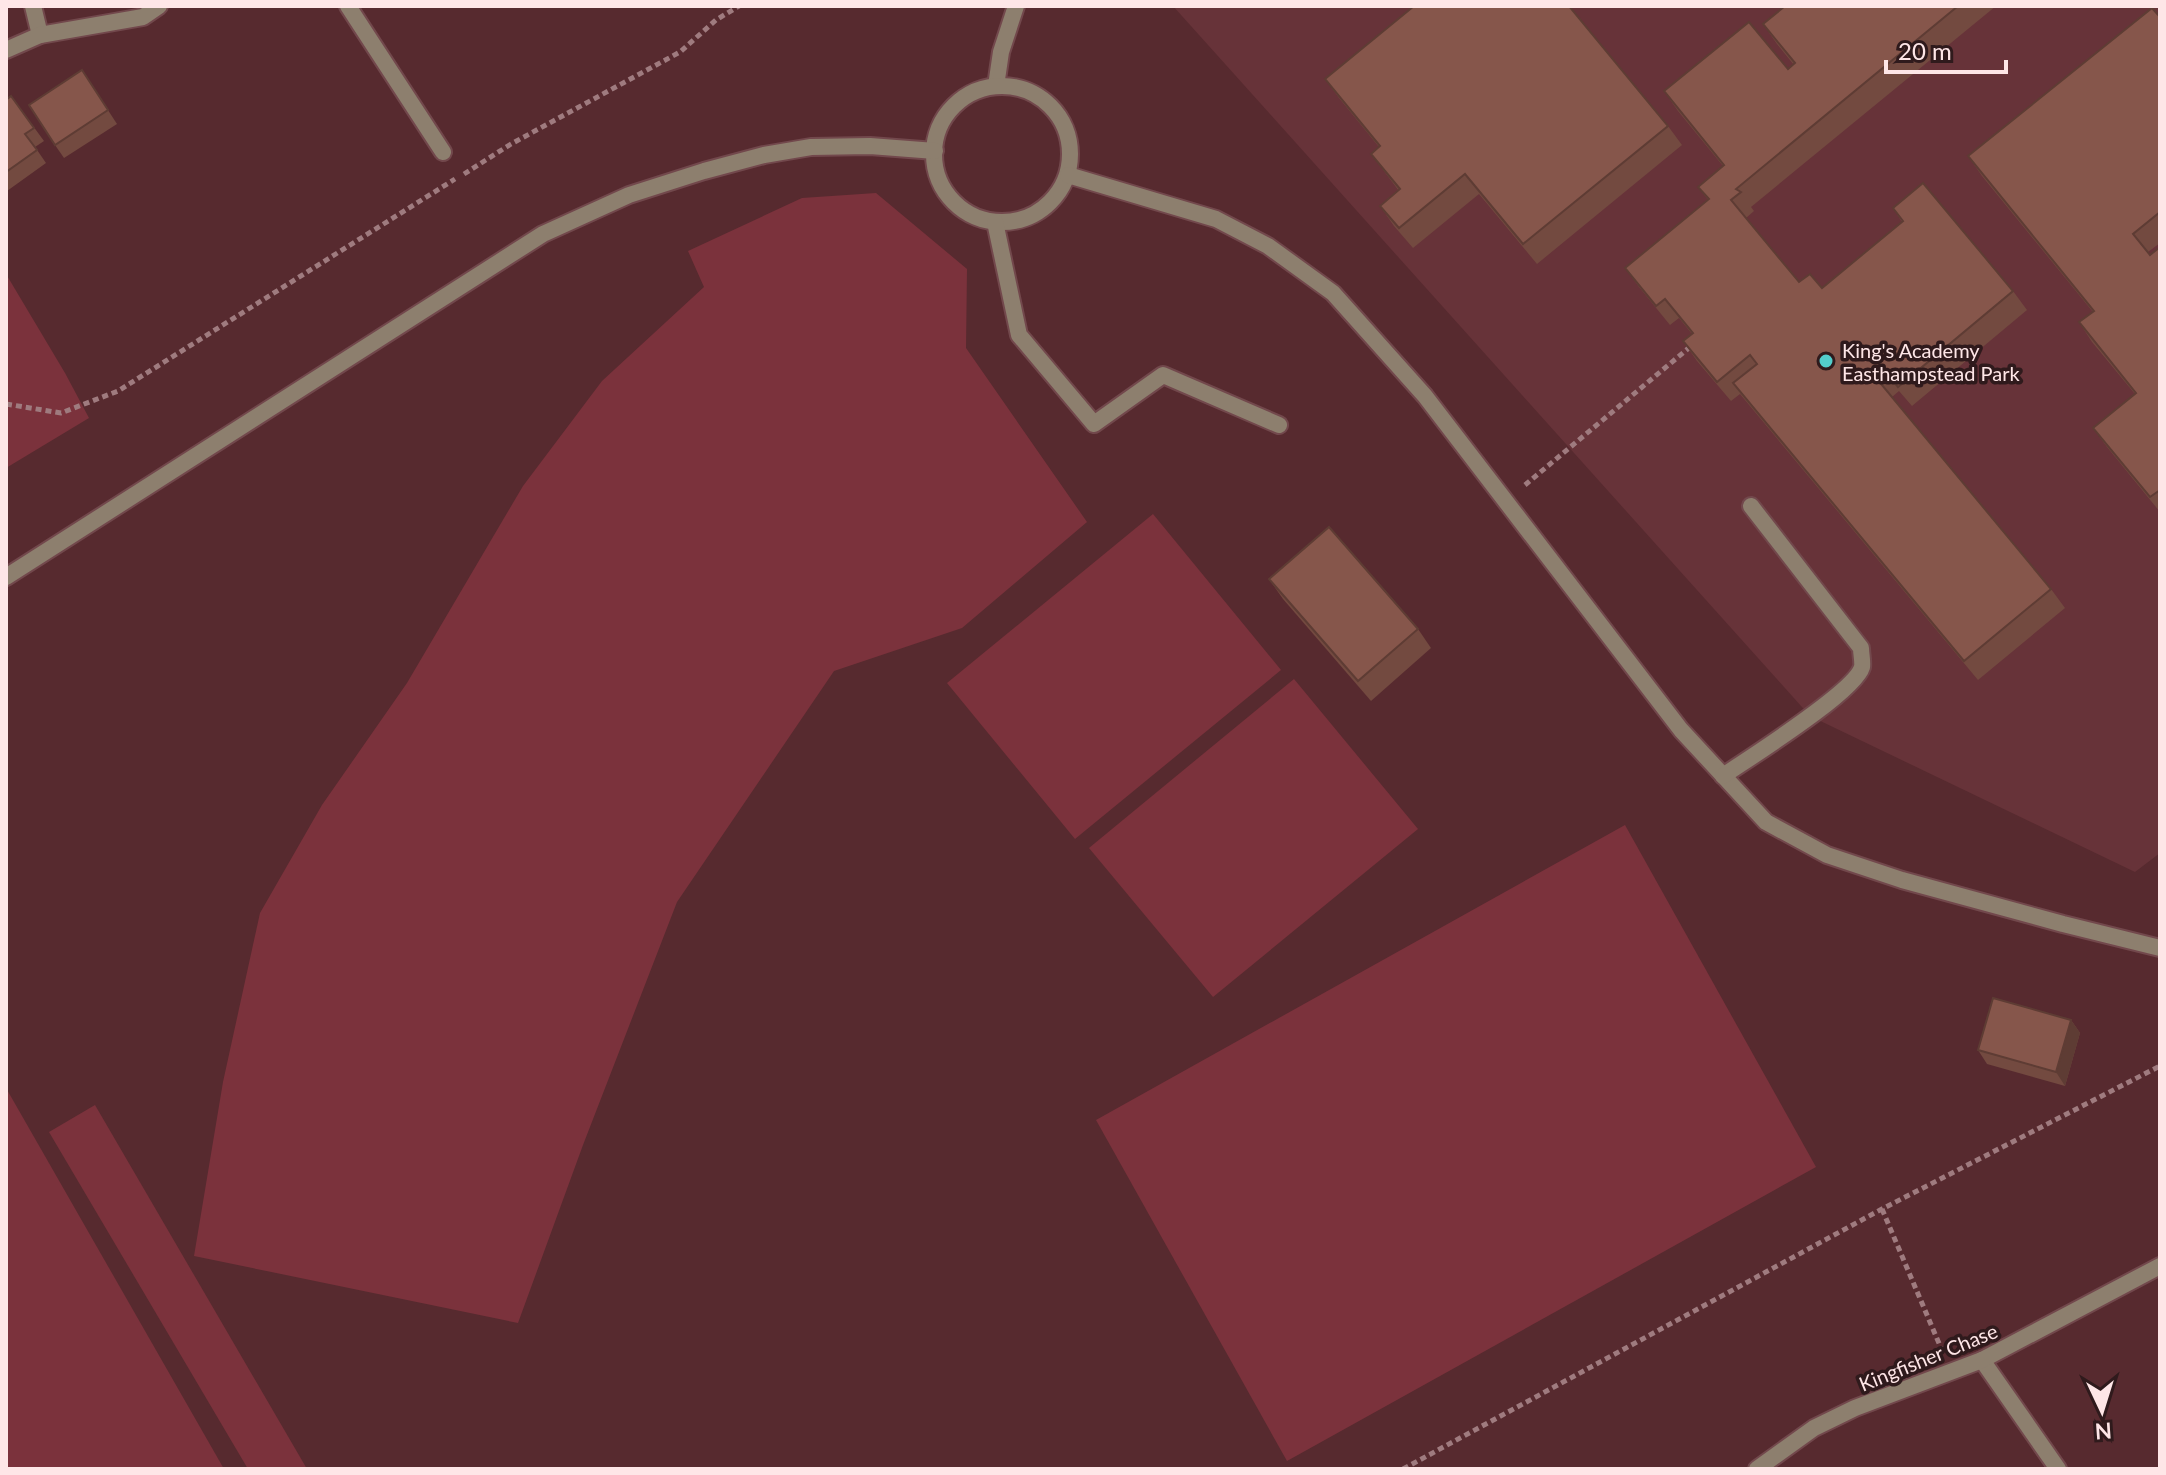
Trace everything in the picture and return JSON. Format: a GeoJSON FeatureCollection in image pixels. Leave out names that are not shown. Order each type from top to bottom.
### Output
{"type":"FeatureCollection","features":[{"type":"Feature","properties":{"kind":"street"},"geometry":{"type":"LineString","coordinates":[[33,6],[40,35]]}},
{"type":"Feature","properties":{"kind":"street"},"geometry":{"type":"LineString","coordinates":[[6,50],[40,35],[143,17],[159,6]]}},
{"type":"Feature","properties":{"kind":"street"},"geometry":{"type":"LineString","coordinates":[[348,6],[443,152]]}},
{"type":"Feature","properties":{"kind":"street"},"geometry":{"type":"LineString","coordinates":[[996,86],[1001,52],[1016,6]]}},
{"type":"Feature","properties":{"kind":"street"},"geometry":{"type":"LineString","coordinates":[[996,86],[1023,89],[1044,100],[1067,131],[1071,154],[1068,175],[1057,196],[1040,212],[1018,220],[995,222],[972,216],[951,199],[939,179],[934,161],[935,151],[936,137],[942,123],[956,104],[973,92],[996,86]]}},
{"type":"Feature","properties":{"kind":"street"},"geometry":{"type":"LineString","coordinates":[[6,577],[543,234],[629,195],[764,155],[811,147],[870,146],[935,151]]}},
{"type":"Feature","properties":{"kind":"street"},"geometry":{"type":"LineString","coordinates":[[1068,175],[1216,219],[1268,246],[1333,293],[1425,396],[1681,730],[1766,822],[1827,855],[1917,884],[2160,948]]}},
{"type":"Feature","properties":{"kind":"street"},"geometry":{"type":"LineString","coordinates":[[995,222],[1019,335],[1094,424],[1163,375],[1279,425]]}},
{"type":"Feature","properties":{"kind":"street"},"geometry":{"type":"LineString","coordinates":[[1723,776],[1830,702],[1850,685],[1862,667],[1861,648],[1751,506]]}},
{"type":"Feature","properties":{"kind":"street","name":"Kingfisher Chase"},"geometry":{"type":"LineString","coordinates":[[1757,1469],[1814,1428],[1982,1360],[2160,1266]]}},
{"type":"Feature","properties":{"kind":"street"},"geometry":{"type":"LineString","coordinates":[[1982,1360],[2058,1469]]}},
{"type":"Feature","properties":{"kind":"path"},"geometry":{"type":"LineString","coordinates":[[6,404],[61,413],[118,391],[511,144],[680,52],[716,20],[739,6]]}},
{"type":"Feature","properties":{"kind":"path"},"geometry":{"type":"LineString","coordinates":[[1506,501],[1690,347]]}},
{"type":"Feature","properties":{"kind":"path"},"geometry":{"type":"LineString","coordinates":[[1403,1469],[1882,1209],[2160,1066]]}},
{"type":"Feature","properties":{"kind":"path"},"geometry":{"type":"LineString","coordinates":[[1882,1209],[1952,1373]]}},
{"type":"Feature","properties":{"kind":"shaded area","name":"King's Academy Easthampstead Park"},"geometry":{"type":"Polygon","coordinates":[[[1173,6],[2160,6],[2160,853],[2135,872],[1810,716],[1173,6]]]}},
{"type":"Feature","properties":{"kind":"shaded area"},"geometry":{"type":"Polygon","coordinates":[[[876,193],[967,269],[966,348],[1087,522],[962,628],[834,671],[677,902],[518,1323],[194,1256],[223,1082],[260,913],[322,805],[407,683],[523,486],[602,381],[704,287],[688,251],[802,198],[876,193]]]}},
{"type":"Feature","properties":{"kind":"shaded area"},"geometry":{"type":"Polygon","coordinates":[[[6,274],[89,418],[6,468],[6,274]]]}},
{"type":"Feature","properties":{"kind":"shaded area"},"geometry":{"type":"Polygon","coordinates":[[[1153,514],[1281,670],[1075,839],[947,683],[1153,514]]]}},
{"type":"Feature","properties":{"kind":"shaded area"},"geometry":{"type":"Polygon","coordinates":[[[1294,679],[1418,829],[1213,997],[1089,848],[1294,679]]]}},
{"type":"Feature","properties":{"kind":"shaded area"},"geometry":{"type":"Polygon","coordinates":[[[1625,825],[1816,1167],[1287,1461],[1096,1120],[1625,825]]]}},
{"type":"Feature","properties":{"kind":"shaded area"},"geometry":{"type":"Polygon","coordinates":[[[6,1088],[224,1469],[6,1469],[6,1088]]]}},
{"type":"Feature","properties":{"kind":"shaded area"},"geometry":{"type":"Polygon","coordinates":[[[95,1105],[307,1469],[248,1469],[49,1132],[95,1105]]]}},
{"type":"Feature","properties":{"kind":"building"},"geometry":{"type":"Polygon","coordinates":[[[1414,6],[1569,6],[1668,126],[1523,244],[1465,174],[1399,228],[1380,206],[1400,189],[1371,154],[1380,146],[1325,79],[1414,6]]]}},
{"type":"Feature","properties":{"kind":"building"},"geometry":{"type":"Polygon","coordinates":[[[1785,6],[1958,6],[1736,189],[1741,192],[1731,200],[1799,282],[1810,274],[1822,288],[1903,221],[1893,208],[1923,183],[2013,291],[1898,387],[1885,371],[1877,379],[2051,589],[1964,661],[1733,383],[1757,364],[1750,355],[1717,382],[1683,341],[1693,333],[1665,299],[1656,306],[1625,268],[1709,199],[1698,187],[1724,165],[1664,91],[1749,22],[1788,69],[1795,63],[1763,24],[1785,6]]]}},
{"type":"Feature","properties":{"kind":"building"},"geometry":{"type":"Polygon","coordinates":[[[2152,8],[2160,17],[2160,212],[2133,234],[2150,255],[2160,247],[2160,490],[2150,497],[2093,428],[2136,393],[2079,322],[2094,311],[1968,156],[2152,8]]]}},
{"type":"Feature","properties":{"kind":"building"},"geometry":{"type":"Polygon","coordinates":[[[82,70],[108,110],[55,145],[29,105],[82,70]]]}},
{"type":"Feature","properties":{"kind":"building"},"geometry":{"type":"Polygon","coordinates":[[[11,96],[34,128],[25,134],[37,150],[6,172],[6,100],[11,96]]]}},
{"type":"Feature","properties":{"kind":"building"},"geometry":{"type":"Polygon","coordinates":[[[1329,527],[1418,629],[1358,681],[1269,579],[1329,527]]]}},
{"type":"Feature","properties":{"kind":"building"},"geometry":{"type":"Polygon","coordinates":[[[1993,998],[2071,1020],[2056,1072],[1978,1050],[1993,998]]]}},
{"type":"Feature","properties":{"kind":"place","name":"King's Academy Easthampstead Park"},"geometry":{"type":"Point","coordinates":[1826,361]}}]}
